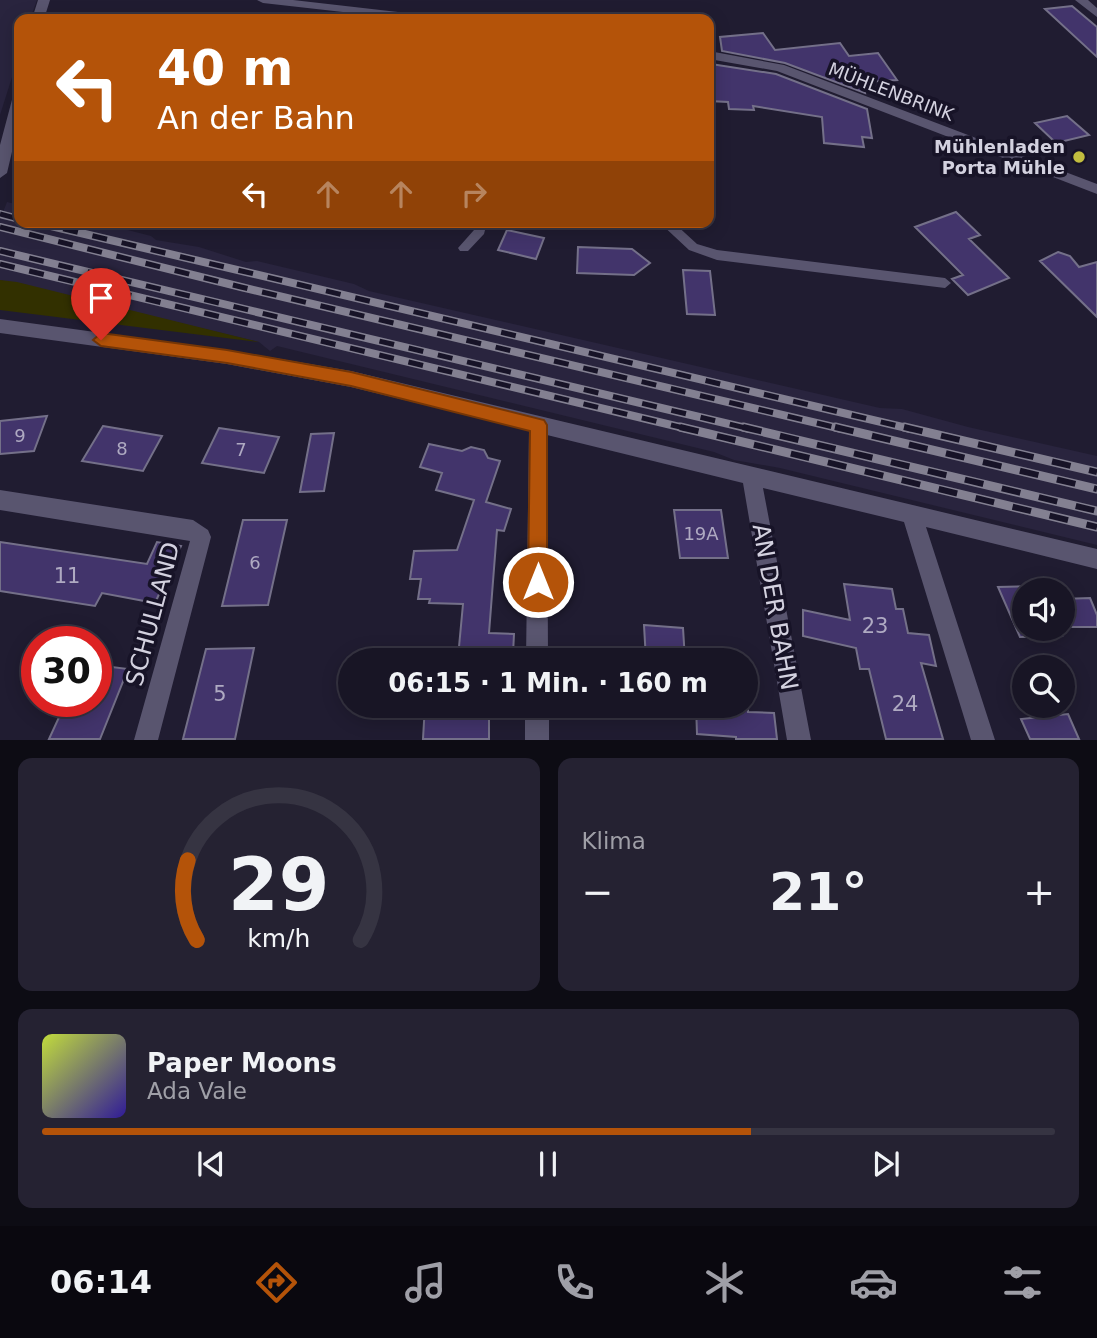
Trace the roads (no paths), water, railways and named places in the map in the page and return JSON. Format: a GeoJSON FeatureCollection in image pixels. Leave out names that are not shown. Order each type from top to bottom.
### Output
{"type":"FeatureCollection","features":[{"type":"Feature","properties":{"kind":"street"},"geometry":{"type":"LineString","coordinates":[[263,0],[388,14]]}},
{"type":"Feature","properties":{"kind":"street"},"geometry":{"type":"LineString","coordinates":[[1081,0],[1097,14]]}},
{"type":"Feature","properties":{"kind":"street","name":"MÜHLENBRINK"},"geometry":{"type":"LineString","coordinates":[[714,56],[780,68],[1097,189]]}},
{"type":"Feature","properties":{"kind":"street"},"geometry":{"type":"LineString","coordinates":[[0,173],[14,116]]}},
{"type":"Feature","properties":{"kind":"street"},"geometry":{"type":"LineString","coordinates":[[0,326],[227,357],[351,379],[1097,559]]}},
{"type":"Feature","properties":{"kind":"street"},"geometry":{"type":"LineString","coordinates":[[537,648],[538,425]]}},
{"type":"Feature","properties":{"kind":"street","name":"AN DER BAHN"},"geometry":{"type":"LineString","coordinates":[[751,474],[799,740]]}},
{"type":"Feature","properties":{"kind":"street","name":"SCHULLAND"},"geometry":{"type":"LineString","coordinates":[[0,500],[193,530],[201,537],[146,740]]}},
{"type":"Feature","properties":{"kind":"street"},"geometry":{"type":"LineString","coordinates":[[911,513],[983,740]]}},
{"type":"Feature","properties":{"kind":"street"},"geometry":{"type":"LineString","coordinates":[[537,718],[537,740]]}},
{"type":"Feature","properties":{"kind":"lane"},"geometry":{"type":"LineString","coordinates":[[464,248],[480,228]]}},
{"type":"Feature","properties":{"kind":"lane"},"geometry":{"type":"LineString","coordinates":[[672,228],[694,247],[717,255],[944,283]]}},
{"type":"Feature","properties":{"kind":"railway"},"geometry":{"type":"LineString","coordinates":[[0,214],[14,218]]}},
{"type":"Feature","properties":{"kind":"railway"},"geometry":{"type":"LineString","coordinates":[[0,227],[241,287],[842,429]]}},
{"type":"Feature","properties":{"kind":"railway"},"geometry":{"type":"LineString","coordinates":[[59,228],[911,429]]}},
{"type":"Feature","properties":{"kind":"railway"},"geometry":{"type":"LineString","coordinates":[[0,251],[750,429]]}},
{"type":"Feature","properties":{"kind":"railway"},"geometry":{"type":"LineString","coordinates":[[0,264],[688,429]]}},
{"type":"Feature","properties":{"kind":"railway"},"geometry":{"type":"LineString","coordinates":[[680,427],[1097,527]]}},
{"type":"Feature","properties":{"kind":"railway"},"geometry":{"type":"LineString","coordinates":[[743,427],[1097,511]]}},
{"type":"Feature","properties":{"kind":"railway"},"geometry":{"type":"LineString","coordinates":[[835,427],[1097,489]]}},
{"type":"Feature","properties":{"kind":"railway"},"geometry":{"type":"LineString","coordinates":[[904,427],[1097,472]]}},
{"type":"Feature","properties":{"kind":"place","name":"Mühlenladen Porta Mühle"},"geometry":{"type":"Point","coordinates":[1079,157]}}]}
